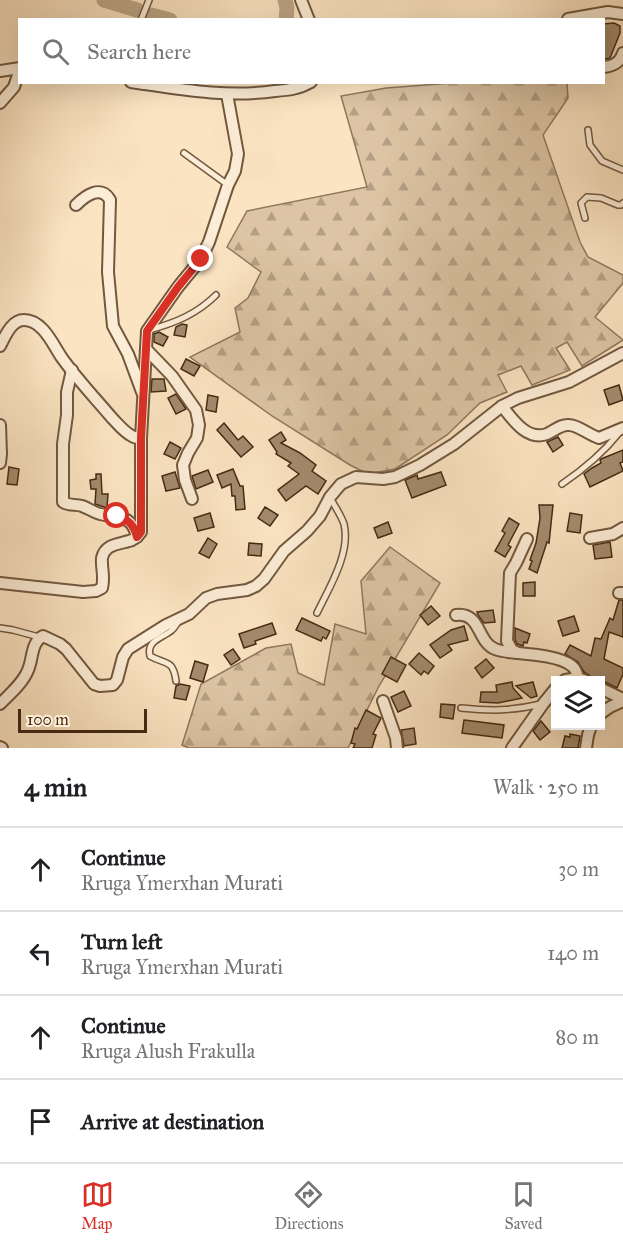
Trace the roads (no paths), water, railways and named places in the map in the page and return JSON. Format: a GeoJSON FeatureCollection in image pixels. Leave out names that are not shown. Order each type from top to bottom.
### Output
{"type":"FeatureCollection","features":[{"type":"Feature","properties":{"kind":"street"},"geometry":{"type":"LineString","coordinates":[[301,0],[308,18]]}},
{"type":"Feature","properties":{"kind":"street"},"geometry":{"type":"LineString","coordinates":[[574,18],[608,12],[623,15]]}},
{"type":"Feature","properties":{"kind":"street"},"geometry":{"type":"LineString","coordinates":[[605,66],[615,64],[622,57]]}},
{"type":"Feature","properties":{"kind":"street"},"geometry":{"type":"LineString","coordinates":[[0,71],[18,68]]}},
{"type":"Feature","properties":{"kind":"street"},"geometry":{"type":"LineString","coordinates":[[0,103],[14,87],[18,74]]}},
{"type":"Feature","properties":{"kind":"street"},"geometry":{"type":"LineString","coordinates":[[147,84],[227,94],[265,93],[303,87],[308,84]]}},
{"type":"Feature","properties":{"kind":"street"},"geometry":{"type":"LineString","coordinates":[[0,583],[84,592],[96,591],[102,588],[104,579],[102,560],[104,553],[114,544],[130,541],[141,532],[141,438],[147,331],[201,259],[235,171],[238,154],[227,94]]}},
{"type":"Feature","properties":{"kind":"street"},"geometry":{"type":"LineString","coordinates":[[76,205],[83,198],[96,192],[103,192],[110,200],[108,272],[113,326],[128,354],[144,398]]}},
{"type":"Feature","properties":{"kind":"street"},"geometry":{"type":"LineString","coordinates":[[0,346],[9,330],[17,322],[24,320],[39,326],[97,401],[124,430],[134,438],[141,438]]}},
{"type":"Feature","properties":{"kind":"street"},"geometry":{"type":"LineString","coordinates":[[146,349],[172,376],[196,410],[199,424],[197,438],[183,465],[185,480],[192,499]]}},
{"type":"Feature","properties":{"kind":"street"},"geometry":{"type":"LineString","coordinates":[[0,704],[25,677],[39,637],[47,637],[63,646],[94,684],[113,685],[128,649],[166,625],[189,614],[206,598],[256,586],[271,571],[284,551],[320,516],[330,497],[341,484],[356,477],[383,479],[394,477],[420,465],[454,444],[502,406],[518,398],[569,382],[623,353]]}},
{"type":"Feature","properties":{"kind":"street"},"geometry":{"type":"LineString","coordinates":[[72,370],[67,392],[63,444],[63,502],[66,505],[82,507],[98,514],[126,519],[135,529],[137,537]]}},
{"type":"Feature","properties":{"kind":"street"},"geometry":{"type":"LineString","coordinates":[[502,406],[513,420],[530,434],[548,434],[565,424],[599,438],[623,428]]}},
{"type":"Feature","properties":{"kind":"street"},"geometry":{"type":"LineString","coordinates":[[0,424],[0,463]]}},
{"type":"Feature","properties":{"kind":"street"},"geometry":{"type":"LineString","coordinates":[[590,538],[613,534],[623,528]]}},
{"type":"Feature","properties":{"kind":"street"},"geometry":{"type":"LineString","coordinates":[[518,653],[512,650],[507,641],[510,573],[527,539]]}},
{"type":"Feature","properties":{"kind":"street"},"geometry":{"type":"LineString","coordinates":[[456,615],[471,618],[494,649],[556,659],[567,663],[579,676]]}},
{"type":"Feature","properties":{"kind":"street"},"geometry":{"type":"LineString","coordinates":[[605,691],[623,700]]}},
{"type":"Feature","properties":{"kind":"street"},"geometry":{"type":"LineString","coordinates":[[512,748],[551,693]]}},
{"type":"Feature","properties":{"kind":"street"},"geometry":{"type":"LineString","coordinates":[[605,710],[623,700]]}},
{"type":"Feature","properties":{"kind":"street"},"geometry":{"type":"LineString","coordinates":[[383,701],[396,738],[396,748]]}},
{"type":"Feature","properties":{"kind":"street"},"geometry":{"type":"LineString","coordinates":[[585,748],[590,730]]}},
{"type":"Feature","properties":{"kind":"lane"},"geometry":{"type":"LineString","coordinates":[[142,18],[149,0]]}},
{"type":"Feature","properties":{"kind":"lane"},"geometry":{"type":"LineString","coordinates":[[588,130],[590,146],[602,161],[623,170]]}},
{"type":"Feature","properties":{"kind":"lane"},"geometry":{"type":"LineString","coordinates":[[184,153],[228,185]]}},
{"type":"Feature","properties":{"kind":"lane"},"geometry":{"type":"LineString","coordinates":[[585,218],[581,202],[587,197],[601,198],[618,205],[623,203]]}},
{"type":"Feature","properties":{"kind":"lane"},"geometry":{"type":"LineString","coordinates":[[147,331],[179,321],[198,311],[216,295]]}},
{"type":"Feature","properties":{"kind":"lane"},"geometry":{"type":"LineString","coordinates":[[562,484],[609,446],[623,428]]}},
{"type":"Feature","properties":{"kind":"lane"},"geometry":{"type":"LineString","coordinates":[[317,614],[340,564],[345,536],[342,518],[330,497]]}},
{"type":"Feature","properties":{"kind":"lane"},"geometry":{"type":"LineString","coordinates":[[176,681],[175,670],[171,665],[150,656],[148,650],[150,645],[171,631],[180,618]]}},
{"type":"Feature","properties":{"kind":"lane"},"geometry":{"type":"LineString","coordinates":[[0,628],[39,637]]}},
{"type":"Feature","properties":{"kind":"lane"},"geometry":{"type":"LineString","coordinates":[[460,708],[504,711],[543,704]]}},
{"type":"Feature","properties":{"kind":"waterway"},"geometry":{"type":"LineString","coordinates":[[104,0],[137,10]]}},
{"type":"Feature","properties":{"kind":"waterway"},"geometry":{"type":"LineString","coordinates":[[285,0],[286,18]]}},
{"type":"Feature","properties":{"kind":"waterway"},"geometry":{"type":"LineString","coordinates":[[151,15],[162,18]]}}]}
